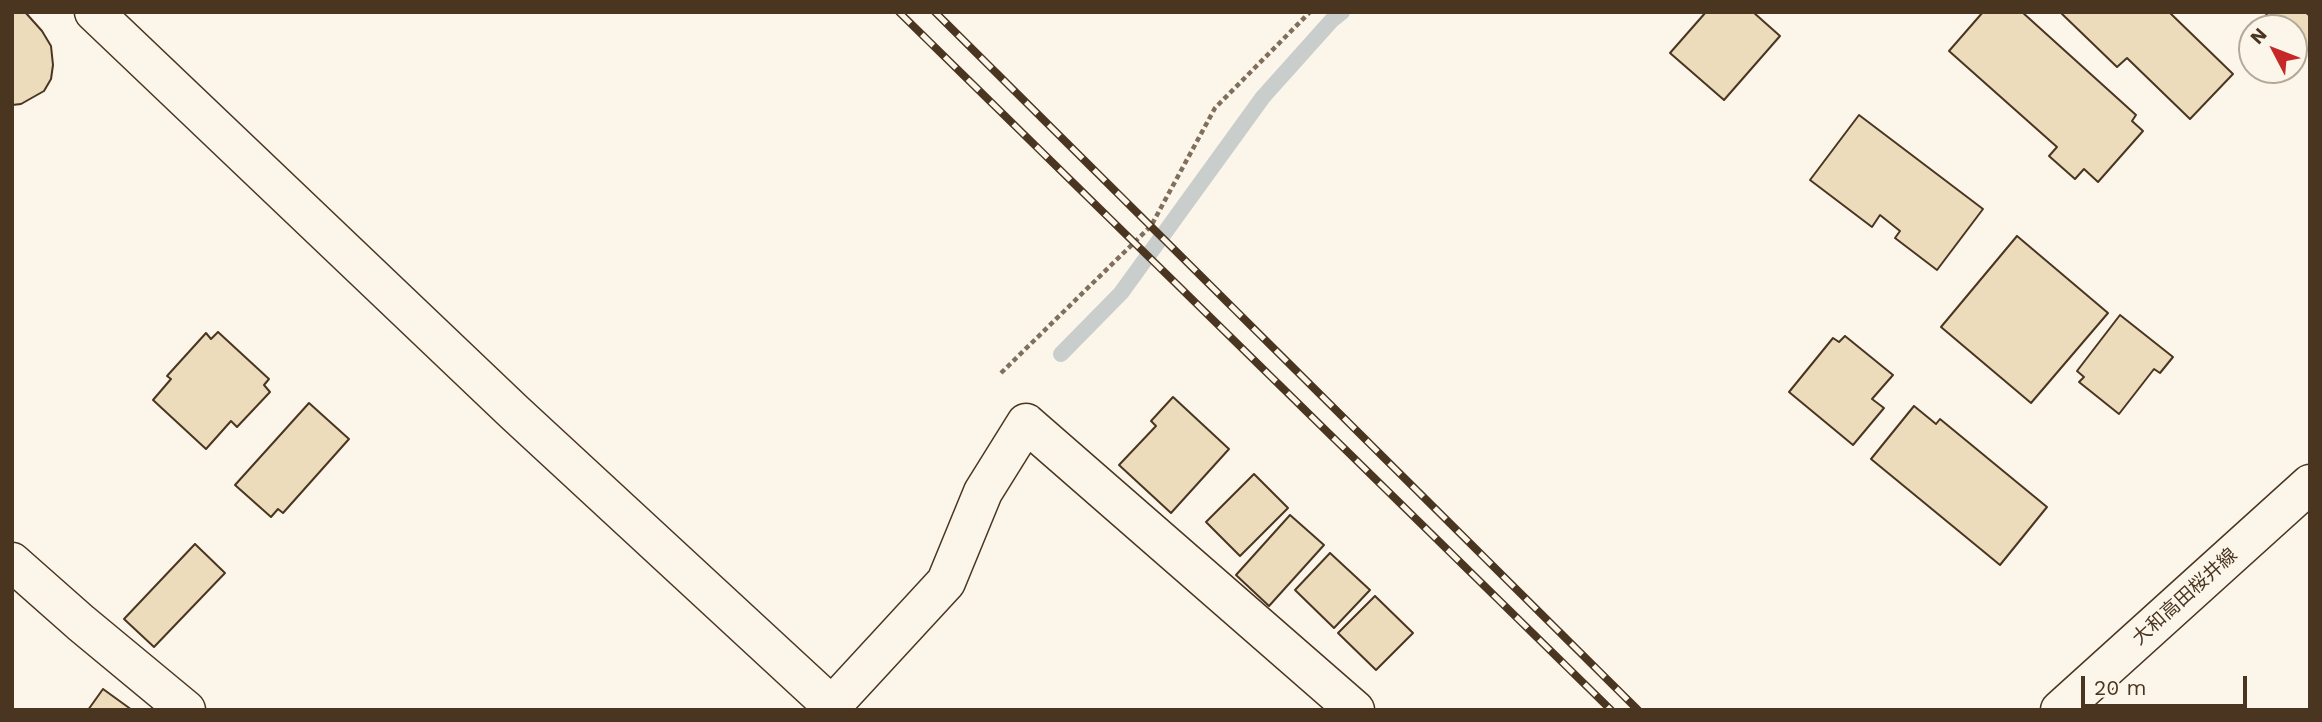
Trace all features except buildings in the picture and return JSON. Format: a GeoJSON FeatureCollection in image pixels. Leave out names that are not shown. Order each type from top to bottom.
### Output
{"type":"FeatureCollection","features":[{"type":"Feature","properties":{"kind":"street"},"geometry":{"type":"LineString","coordinates":[[94,12],[830,707],[946,582],[983,492],[1026,423],[1355,710]]}},
{"type":"Feature","properties":{"kind":"street","name":"大和高田桜井線"},"geometry":{"type":"LineString","coordinates":[[2060,710],[2310,484]]}},
{"type":"Feature","properties":{"kind":"street"},"geometry":{"type":"LineString","coordinates":[[12,562],[186,710]]}},
{"type":"Feature","properties":{"kind":"path"},"geometry":{"type":"LineString","coordinates":[[1000,373],[1151,226],[1214,108],[1310,12]]}},
{"type":"Feature","properties":{"kind":"waterway"},"geometry":{"type":"LineString","coordinates":[[1061,354],[1121,293],[1263,97],[1342,12]]}},
{"type":"Feature","properties":{"kind":"railway"},"geometry":{"type":"LineString","coordinates":[[899,12],[1611,710]]}},
{"type":"Feature","properties":{"kind":"railway"},"geometry":{"type":"LineString","coordinates":[[935,12],[1638,710]]}}]}
